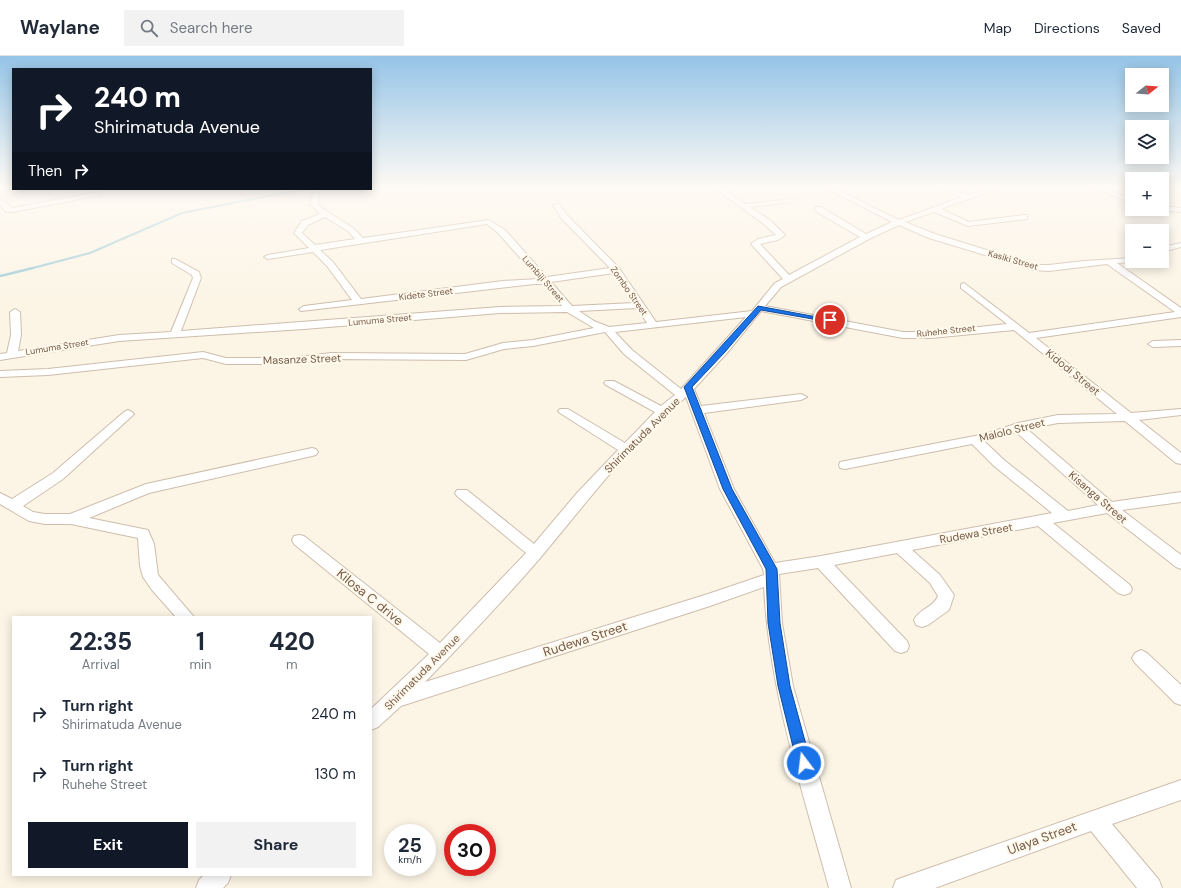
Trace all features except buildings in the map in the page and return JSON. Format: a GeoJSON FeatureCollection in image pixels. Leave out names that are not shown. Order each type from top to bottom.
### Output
{"type":"FeatureCollection","features":[{"type":"Feature","properties":{"kind":"street"},"geometry":{"type":"LineString","coordinates":[[302,226],[298,230],[300,236],[315,249],[338,274],[358,302]]}},
{"type":"Feature","properties":{"kind":"street"},"geometry":{"type":"LineString","coordinates":[[345,226],[353,230],[360,240]]}},
{"type":"Feature","properties":{"kind":"street","name":"Lumbiji Street"},"geometry":{"type":"LineString","coordinates":[[268,257],[360,240],[453,226]]}},
{"type":"Feature","properties":{"kind":"street","name":"Lumbiji Street"},"geometry":{"type":"LineString","coordinates":[[494,226],[502,232],[546,281],[569,310]]}},
{"type":"Feature","properties":{"kind":"street","name":"Zombo Street"},"geometry":{"type":"LineString","coordinates":[[573,226],[616,270],[653,324]]}},
{"type":"Feature","properties":{"kind":"street"},"geometry":{"type":"LineString","coordinates":[[769,226],[781,235],[775,239],[759,241],[755,244],[788,279]]}},
{"type":"Feature","properties":{"kind":"street"},"geometry":{"type":"LineString","coordinates":[[847,226],[866,237]]}},
{"type":"Feature","properties":{"kind":"street","name":"Shirimatuda Avenue"},"geometry":{"type":"LineString","coordinates":[[372,719],[396,699],[441,654],[535,553],[582,496],[662,411],[685,391],[723,351],[778,285],[866,237],[891,226]]}},
{"type":"Feature","properties":{"kind":"street","name":"Kasiki Street"},"geometry":{"type":"LineString","coordinates":[[908,226],[946,241],[1042,268],[1084,263],[1125,261]]}},
{"type":"Feature","properties":{"kind":"street"},"geometry":{"type":"LineString","coordinates":[[1169,247],[1181,245]]}},
{"type":"Feature","properties":{"kind":"street"},"geometry":{"type":"LineString","coordinates":[[175,334],[197,278],[196,274],[176,261]]}},
{"type":"Feature","properties":{"kind":"street"},"geometry":{"type":"LineString","coordinates":[[1110,262],[1179,310]]}},
{"type":"Feature","properties":{"kind":"street","name":"Kidete Street"},"geometry":{"type":"LineString","coordinates":[[304,309],[503,284],[546,281],[616,270]]}},
{"type":"Feature","properties":{"kind":"street","name":"Kidodi Street"},"geometry":{"type":"LineString","coordinates":[[964,286],[1181,460]]}},
{"type":"Feature","properties":{"kind":"street","name":"Lumuma Street"},"geometry":{"type":"LineString","coordinates":[[0,357],[98,341],[175,334],[304,326],[500,310],[569,310],[640,306]]}},
{"type":"Feature","properties":{"kind":"street"},"geometry":{"type":"LineString","coordinates":[[569,310],[590,323],[606,329],[628,352],[685,391],[696,410],[727,489],[772,573],[774,623],[784,686],[840,888]]}},
{"type":"Feature","properties":{"kind":"street"},"geometry":{"type":"LineString","coordinates":[[606,329],[757,310]]}},
{"type":"Feature","properties":{"kind":"street","name":"Ruhehe Street"},"geometry":{"type":"LineString","coordinates":[[757,310],[821,318],[879,332],[903,335],[984,328],[1015,327]]}},
{"type":"Feature","properties":{"kind":"street"},"geometry":{"type":"LineString","coordinates":[[1027,336],[1179,310]]}},
{"type":"Feature","properties":{"kind":"street"},"geometry":{"type":"LineString","coordinates":[[12,354],[16,335],[15,312]]}},
{"type":"Feature","properties":{"kind":"street","name":"Masanze Street"},"geometry":{"type":"LineString","coordinates":[[0,374],[56,371],[203,355],[231,361],[290,361],[331,356],[466,357],[503,346],[533,344],[606,329]]}},
{"type":"Feature","properties":{"kind":"street"},"geometry":{"type":"LineString","coordinates":[[1153,344],[1181,343]]}},
{"type":"Feature","properties":{"kind":"street"},"geometry":{"type":"LineString","coordinates":[[610,383],[662,411]]}},
{"type":"Feature","properties":{"kind":"street"},"geometry":{"type":"LineString","coordinates":[[696,410],[801,397]]}},
{"type":"Feature","properties":{"kind":"street"},"geometry":{"type":"LineString","coordinates":[[564,411],[626,449]]}},
{"type":"Feature","properties":{"kind":"street","name":"Malolo Street"},"geometry":{"type":"LineString","coordinates":[[845,465],[974,439],[997,434],[1018,427],[1058,419],[1128,417],[1181,412]]}},
{"type":"Feature","properties":{"kind":"street"},"geometry":{"type":"LineString","coordinates":[[12,506],[58,476],[128,414]]}},
{"type":"Feature","properties":{"kind":"street","name":"Kisanga Street"},"geometry":{"type":"LineString","coordinates":[[1018,427],[1110,508],[1181,563]]}},
{"type":"Feature","properties":{"kind":"street"},"geometry":{"type":"LineString","coordinates":[[974,439],[1000,463],[1065,516]]}},
{"type":"Feature","properties":{"kind":"street"},"geometry":{"type":"LineString","coordinates":[[71,519],[146,490],[312,452]]}},
{"type":"Feature","properties":{"kind":"street"},"geometry":{"type":"LineString","coordinates":[[462,493],[535,553]]}},
{"type":"Feature","properties":{"kind":"street","name":"Rudewa Street"},"geometry":{"type":"LineString","coordinates":[[396,699],[710,600],[772,573],[821,562],[1065,516],[1181,497]]}},
{"type":"Feature","properties":{"kind":"street"},"geometry":{"type":"LineString","coordinates":[[0,498],[29,516],[45,519],[71,519],[142,534],[147,540],[147,560],[151,577],[185,616]]}},
{"type":"Feature","properties":{"kind":"street"},"geometry":{"type":"LineString","coordinates":[[1041,521],[1124,589]]}},
{"type":"Feature","properties":{"kind":"street","name":"Kilosa C drive"},"geometry":{"type":"LineString","coordinates":[[299,540],[441,654]]}},
{"type":"Feature","properties":{"kind":"street"},"geometry":{"type":"LineString","coordinates":[[899,547],[935,579],[946,595],[943,605],[922,620]]}},
{"type":"Feature","properties":{"kind":"street"},"geometry":{"type":"LineString","coordinates":[[821,562],[901,646]]}},
{"type":"Feature","properties":{"kind":"street"},"geometry":{"type":"LineString","coordinates":[[1141,658],[1181,696]]}},
{"type":"Feature","properties":{"kind":"street","name":"Ulaya Street"},"geometry":{"type":"LineString","coordinates":[[904,888],[1095,818],[1181,790]]}},
{"type":"Feature","properties":{"kind":"street"},"geometry":{"type":"LineString","coordinates":[[1095,818],[1151,888]]}},
{"type":"Feature","properties":{"kind":"street"},"geometry":{"type":"LineString","coordinates":[[207,888],[219,876]]}},
{"type":"Feature","properties":{"kind":"waterway"},"geometry":{"type":"LineString","coordinates":[[31,269],[90,253],[152,226]]}},
{"type":"Feature","properties":{"kind":"waterway"},"geometry":{"type":"LineString","coordinates":[[0,276],[31,269]]}},
{"type":"Feature","properties":{"kind":"route"},"geometry":{"type":"LineString","coordinates":[[804,763],[784,686],[774,623],[771,569],[727,489],[688,387],[723,351],[760,308],[830,320]]}}]}
